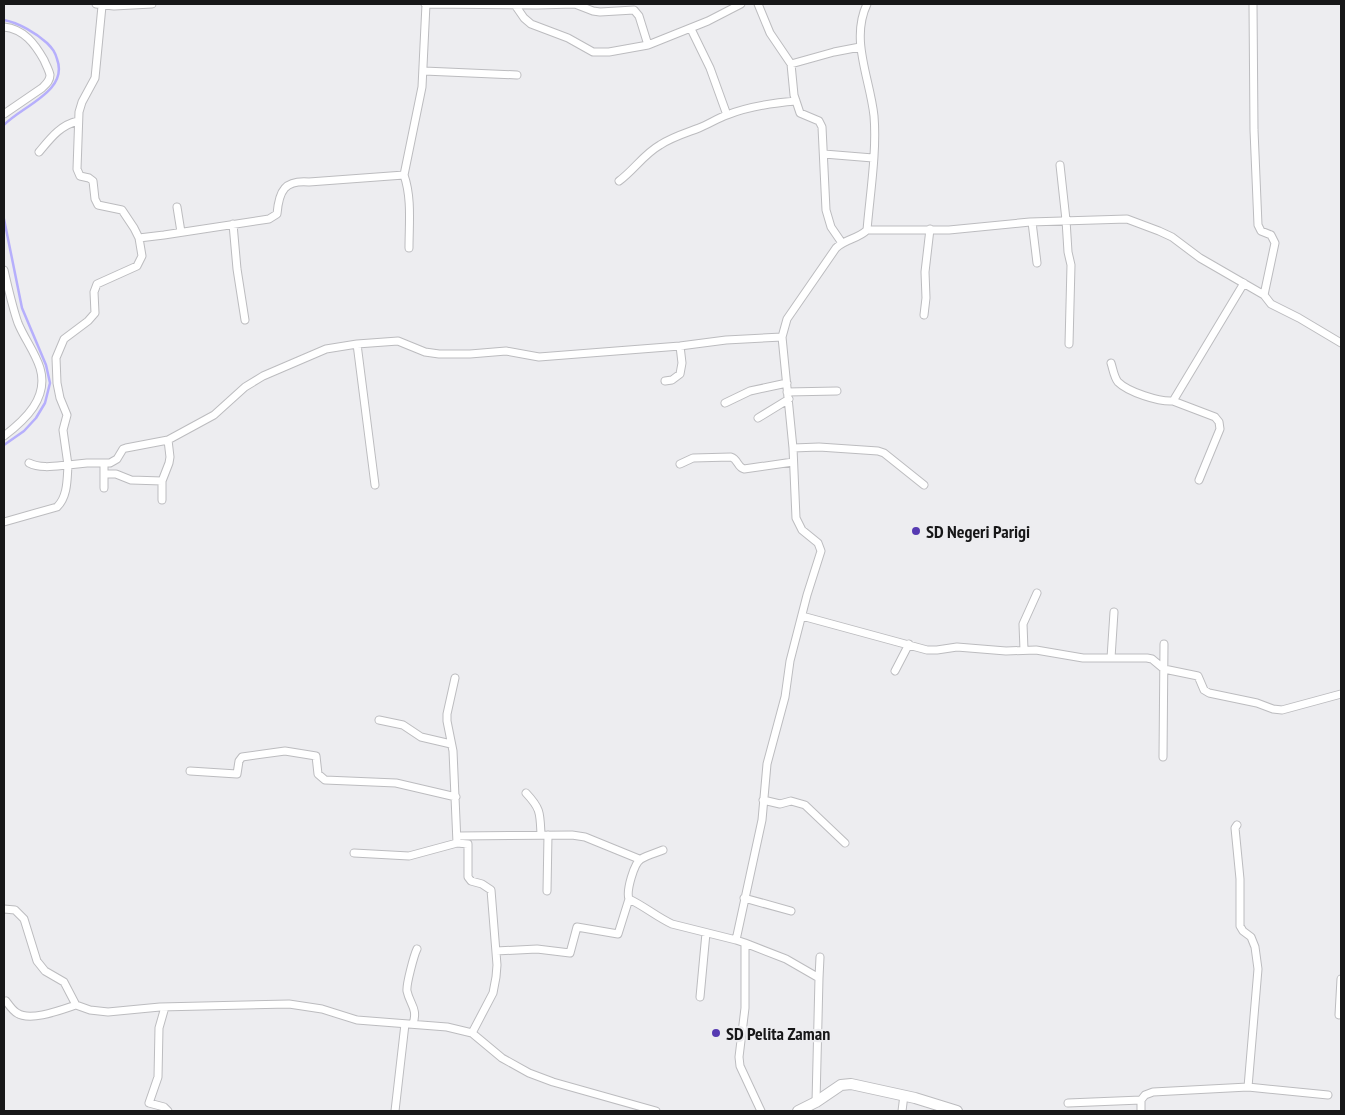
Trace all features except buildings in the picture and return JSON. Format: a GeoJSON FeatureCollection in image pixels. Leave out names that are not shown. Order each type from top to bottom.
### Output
{"type":"FeatureCollection","features":[{"type":"Feature","properties":{"kind":"street"},"geometry":{"type":"LineString","coordinates":[[4,522],[57,507],[62,501],[66,487],[68,465],[63,430],[67,415],[60,398],[57,383],[56,358],[64,339],[95,313],[94,292],[97,284],[137,266],[142,256],[139,238],[122,210],[98,205],[95,199],[93,181],[78,175],[76,169],[78,121],[82,102],[95,78],[99,5],[128,6],[152,4]]}},
{"type":"Feature","properties":{"kind":"street"},"geometry":{"type":"LineString","coordinates":[[409,248],[409,198],[408,186],[404,175],[424,71],[425,4],[578,4],[600,12],[634,10],[639,16],[648,45]]}},
{"type":"Feature","properties":{"kind":"street"},"geometry":{"type":"LineString","coordinates":[[515,5],[531,24],[568,38],[593,52],[610,52],[648,45],[691,28],[730,6],[741,4]]}},
{"type":"Feature","properties":{"kind":"street"},"geometry":{"type":"LineString","coordinates":[[758,4],[770,33],[791,64],[796,101],[800,113],[821,123],[826,210],[831,227],[842,243]]}},
{"type":"Feature","properties":{"kind":"street"},"geometry":{"type":"LineString","coordinates":[[867,4],[861,17],[860,47],[874,115],[873,158],[867,230]]}},
{"type":"Feature","properties":{"kind":"street"},"geometry":{"type":"LineString","coordinates":[[1253,4],[1254,130],[1258,225],[1261,231],[1271,235],[1275,245],[1264,295]]}},
{"type":"Feature","properties":{"kind":"street"},"geometry":{"type":"LineString","coordinates":[[4,27],[19,31],[29,38],[38,49],[50,76],[48,82],[42,88],[4,114]]}},
{"type":"Feature","properties":{"kind":"street"},"geometry":{"type":"LineString","coordinates":[[691,28],[710,68],[727,115]]}},
{"type":"Feature","properties":{"kind":"street"},"geometry":{"type":"LineString","coordinates":[[791,64],[860,47]]}},
{"type":"Feature","properties":{"kind":"street"},"geometry":{"type":"LineString","coordinates":[[424,71],[517,75]]}},
{"type":"Feature","properties":{"kind":"street"},"geometry":{"type":"LineString","coordinates":[[619,181],[634,170],[659,145],[727,115],[767,104],[796,101]]}},
{"type":"Feature","properties":{"kind":"street"},"geometry":{"type":"LineString","coordinates":[[39,152],[57,132],[78,121]]}},
{"type":"Feature","properties":{"kind":"street"},"geometry":{"type":"LineString","coordinates":[[824,154],[873,158]]}},
{"type":"Feature","properties":{"kind":"street"},"geometry":{"type":"LineString","coordinates":[[1060,165],[1068,252],[1072,270],[1069,344]]}},
{"type":"Feature","properties":{"kind":"street"},"geometry":{"type":"LineString","coordinates":[[139,238],[257,222],[275,216],[277,214],[278,199],[286,186],[294,181],[309,182],[404,175]]}},
{"type":"Feature","properties":{"kind":"street"},"geometry":{"type":"LineString","coordinates":[[177,207],[181,232]]}},
{"type":"Feature","properties":{"kind":"street"},"geometry":{"type":"LineString","coordinates":[[736,940],[762,820],[767,764],[785,696],[790,661],[820,551],[818,543],[802,530],[796,518],[793,448],[782,337],[787,318],[833,252],[842,243],[859,236],[867,230],[948,230],[1066,220],[1118,219],[1135,222],[1172,237],[1200,258],[1264,295],[1272,304],[1341,344]]}},
{"type":"Feature","properties":{"kind":"street"},"geometry":{"type":"LineString","coordinates":[[1032,222],[1037,263]]}},
{"type":"Feature","properties":{"kind":"street"},"geometry":{"type":"LineString","coordinates":[[233,224],[237,269],[245,320]]}},
{"type":"Feature","properties":{"kind":"street"},"geometry":{"type":"LineString","coordinates":[[924,315],[925,272],[930,229]]}},
{"type":"Feature","properties":{"kind":"street"},"geometry":{"type":"LineString","coordinates":[[4,270],[18,323],[40,369],[41,381],[41,390],[33,408],[26,417],[4,436]]}},
{"type":"Feature","properties":{"kind":"street"},"geometry":{"type":"LineString","coordinates":[[1173,401],[1244,283]]}},
{"type":"Feature","properties":{"kind":"street"},"geometry":{"type":"LineString","coordinates":[[29,463],[34,466],[45,466],[87,463],[104,464],[114,461],[123,449],[168,440],[214,415],[245,388],[263,376],[314,353],[357,344],[398,341],[425,352],[439,354],[506,351],[539,357],[680,346],[726,340],[782,337]]}},
{"type":"Feature","properties":{"kind":"street"},"geometry":{"type":"LineString","coordinates":[[357,344],[375,485]]}},
{"type":"Feature","properties":{"kind":"street"},"geometry":{"type":"LineString","coordinates":[[665,380],[672,380],[680,374],[682,363],[680,346]]}},
{"type":"Feature","properties":{"kind":"street"},"geometry":{"type":"LineString","coordinates":[[1111,363],[1119,382],[1146,396],[1163,401],[1173,401],[1215,417],[1220,424],[1220,429],[1199,480]]}},
{"type":"Feature","properties":{"kind":"street"},"geometry":{"type":"LineString","coordinates":[[725,403],[750,391],[786,383]]}},
{"type":"Feature","properties":{"kind":"street"},"geometry":{"type":"LineString","coordinates":[[758,418],[788,395],[838,391]]}},
{"type":"Feature","properties":{"kind":"street"},"geometry":{"type":"LineString","coordinates":[[162,500],[162,481],[169,463],[168,440]]}},
{"type":"Feature","properties":{"kind":"street"},"geometry":{"type":"LineString","coordinates":[[793,448],[836,448],[878,451],[884,453],[924,485]]}},
{"type":"Feature","properties":{"kind":"street"},"geometry":{"type":"LineString","coordinates":[[680,464],[693,458],[731,457],[735,459],[740,468],[744,469],[794,462]]}},
{"type":"Feature","properties":{"kind":"street"},"geometry":{"type":"LineString","coordinates":[[104,464],[104,488]]}},
{"type":"Feature","properties":{"kind":"street"},"geometry":{"type":"LineString","coordinates":[[104,474],[116,474],[131,480],[162,481]]}},
{"type":"Feature","properties":{"kind":"street"},"geometry":{"type":"LineString","coordinates":[[1024,650],[1023,624],[1037,593]]}},
{"type":"Feature","properties":{"kind":"street"},"geometry":{"type":"LineString","coordinates":[[1111,658],[1114,612]]}},
{"type":"Feature","properties":{"kind":"street"},"geometry":{"type":"LineString","coordinates":[[802,616],[932,650],[957,647],[1048,651],[1077,658],[1152,658],[1164,669],[1198,676],[1204,690],[1209,693],[1256,703],[1277,710],[1288,710],[1341,694]]}},
{"type":"Feature","properties":{"kind":"street"},"geometry":{"type":"LineString","coordinates":[[896,671],[908,644]]}},
{"type":"Feature","properties":{"kind":"street"},"geometry":{"type":"LineString","coordinates":[[1163,757],[1164,644]]}},
{"type":"Feature","properties":{"kind":"street"},"geometry":{"type":"LineString","coordinates":[[456,678],[447,714],[447,728],[454,751],[457,839]]}},
{"type":"Feature","properties":{"kind":"street"},"geometry":{"type":"LineString","coordinates":[[379,720],[403,725],[421,737],[451,744]]}},
{"type":"Feature","properties":{"kind":"street"},"geometry":{"type":"LineString","coordinates":[[190,771],[237,774],[239,761],[242,757],[285,752],[316,756],[318,774],[325,780],[396,783],[456,797]]}},
{"type":"Feature","properties":{"kind":"street"},"geometry":{"type":"LineString","coordinates":[[526,793],[538,806],[540,815],[544,835],[547,891]]}},
{"type":"Feature","properties":{"kind":"street"},"geometry":{"type":"LineString","coordinates":[[763,800],[780,804],[791,800],[805,804],[845,843]]}},
{"type":"Feature","properties":{"kind":"street"},"geometry":{"type":"LineString","coordinates":[[1237,825],[1235,828],[1240,874],[1240,926],[1251,937],[1255,947],[1258,969],[1248,1087]]}},
{"type":"Feature","properties":{"kind":"street"},"geometry":{"type":"LineString","coordinates":[[354,853],[409,856],[457,839],[572,835],[585,837],[639,860]]}},
{"type":"Feature","properties":{"kind":"street"},"geometry":{"type":"LineString","coordinates":[[457,839],[468,844],[468,877],[470,881],[482,884],[491,890],[496,951],[496,977],[493,993],[472,1033]]}},
{"type":"Feature","properties":{"kind":"street"},"geometry":{"type":"LineString","coordinates":[[496,951],[537,949],[570,953],[577,927],[618,934],[629,899],[627,895],[635,865],[639,860],[663,850]]}},
{"type":"Feature","properties":{"kind":"street"},"geometry":{"type":"LineString","coordinates":[[744,898],[791,911]]}},
{"type":"Feature","properties":{"kind":"street"},"geometry":{"type":"LineString","coordinates":[[629,899],[645,906],[664,920],[736,940],[786,959],[819,978]]}},
{"type":"Feature","properties":{"kind":"street"},"geometry":{"type":"LineString","coordinates":[[4,909],[15,910],[24,919],[37,960],[44,971],[64,982],[76,1005]]}},
{"type":"Feature","properties":{"kind":"street"},"geometry":{"type":"LineString","coordinates":[[700,998],[706,933]]}},
{"type":"Feature","properties":{"kind":"street"},"geometry":{"type":"LineString","coordinates":[[744,943],[745,1008],[739,1057],[740,1066],[761,1111]]}},
{"type":"Feature","properties":{"kind":"street"},"geometry":{"type":"LineString","coordinates":[[413,1024],[416,1016],[415,1009],[407,990],[407,984],[417,948]]}},
{"type":"Feature","properties":{"kind":"street"},"geometry":{"type":"LineString","coordinates":[[816,1102],[820,957]]}},
{"type":"Feature","properties":{"kind":"street"},"geometry":{"type":"LineString","coordinates":[[1339,1015],[1341,978]]}},
{"type":"Feature","properties":{"kind":"street"},"geometry":{"type":"LineString","coordinates":[[6,1001],[16,1013],[26,1017],[76,1005],[90,1010],[108,1012],[165,1006],[289,1004],[322,1009],[356,1020],[447,1027],[472,1033],[502,1058],[529,1073],[552,1082],[656,1111]]}},
{"type":"Feature","properties":{"kind":"street"},"geometry":{"type":"LineString","coordinates":[[165,1006],[159,1028],[158,1077],[149,1103],[164,1107],[168,1111]]}},
{"type":"Feature","properties":{"kind":"street"},"geometry":{"type":"LineString","coordinates":[[395,1111],[405,1024]]}},
{"type":"Feature","properties":{"kind":"street"},"geometry":{"type":"LineString","coordinates":[[798,1111],[816,1102],[835,1088],[846,1084],[904,1095],[955,1111]]}},
{"type":"Feature","properties":{"kind":"street"},"geometry":{"type":"LineString","coordinates":[[1141,1111],[1141,1100],[1145,1095],[1153,1092],[1248,1087],[1328,1095]]}},
{"type":"Feature","properties":{"kind":"street"},"geometry":{"type":"LineString","coordinates":[[902,1111],[904,1095]]}},
{"type":"Feature","properties":{"kind":"street"},"geometry":{"type":"LineString","coordinates":[[1068,1103],[1141,1100]]}},
{"type":"Feature","properties":{"kind":"waterway"},"geometry":{"type":"LineString","coordinates":[[4,20],[16,23],[47,43],[55,54],[59,70],[56,80],[50,89],[4,125]]}},
{"type":"Feature","properties":{"kind":"waterway"},"geometry":{"type":"LineString","coordinates":[[4,219],[22,308],[46,365],[50,383],[45,403],[36,418],[24,431],[4,445]]}},
{"type":"Feature","properties":{"kind":"place","name":"SD Negeri Parigi"},"geometry":{"type":"Point","coordinates":[916,531]}},
{"type":"Feature","properties":{"kind":"place","name":"SD Pelita Zaman"},"geometry":{"type":"Point","coordinates":[716,1033]}}]}
